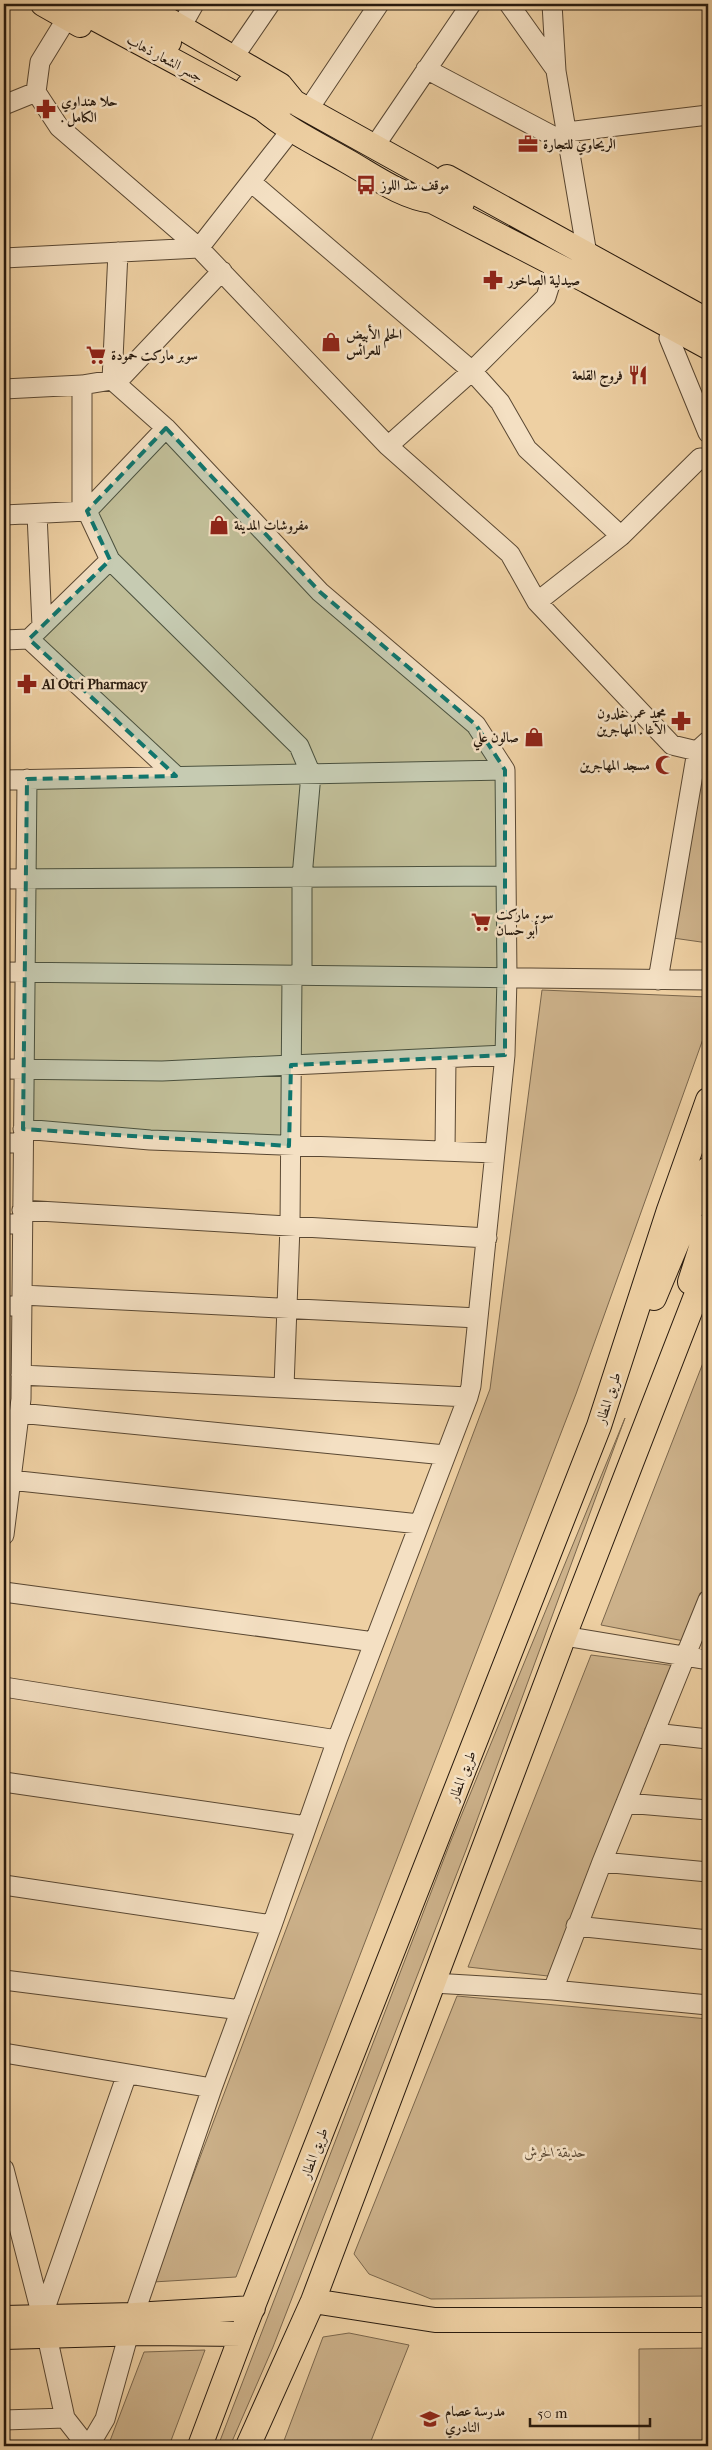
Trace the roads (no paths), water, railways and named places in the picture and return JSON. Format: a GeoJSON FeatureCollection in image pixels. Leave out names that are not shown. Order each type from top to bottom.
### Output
{"type":"FeatureCollection","features":[{"type":"Feature","properties":{"kind":"main road","name":"جسر الشعار ذهاب"},"geometry":{"type":"LineString","coordinates":[[43,4],[67,11],[285,112]]}},
{"type":"Feature","properties":{"kind":"main road"},"geometry":{"type":"LineString","coordinates":[[101,4],[285,112],[417,199],[428,213],[708,358]]}},
{"type":"Feature","properties":{"kind":"main road"},"geometry":{"type":"LineString","coordinates":[[140,4],[280,85],[285,112]]}},
{"type":"Feature","properties":{"kind":"main road"},"geometry":{"type":"LineString","coordinates":[[285,112],[374,147],[429,177],[439,190],[708,335]]}},
{"type":"Feature","properties":{"kind":"main road"},"geometry":{"type":"LineString","coordinates":[[429,177],[446,177],[708,322]]}},
{"type":"Feature","properties":{"kind":"main road"},"geometry":{"type":"LineString","coordinates":[[417,199],[432,201],[458,214],[708,347]]}},
{"type":"Feature","properties":{"kind":"main road","name":"طريق المطار"},"geometry":{"type":"LineString","coordinates":[[200,2446],[242,2334],[598,1426],[669,1210],[708,1100]]}},
{"type":"Feature","properties":{"kind":"main road"},"geometry":{"type":"LineString","coordinates":[[598,1426],[708,1168]]}},
{"type":"Feature","properties":{"kind":"main road"},"geometry":{"type":"LineString","coordinates":[[638,1446],[708,1226]]}},
{"type":"Feature","properties":{"kind":"main road"},"geometry":{"type":"LineString","coordinates":[[248,2446],[313,2300],[564,1636],[708,1265]]}},
{"type":"Feature","properties":{"kind":"main road"},"geometry":{"type":"LineString","coordinates":[[313,2300],[435,2320],[708,2320]]}},
{"type":"Feature","properties":{"kind":"main road"},"geometry":{"type":"LineString","coordinates":[[132,2325],[253,2308]]}},
{"type":"Feature","properties":{"kind":"main road"},"geometry":{"type":"LineString","coordinates":[[4,2318],[44,2326],[132,2325],[242,2334]]}},
{"type":"Feature","properties":{"kind":"main road"},"geometry":{"type":"LineString","coordinates":[[4,2337],[44,2326]]}},
{"type":"Feature","properties":{"kind":"street"},"geometry":{"type":"LineString","coordinates":[[181,27],[194,4]]}},
{"type":"Feature","properties":{"kind":"street"},"geometry":{"type":"LineString","coordinates":[[232,58],[270,4]]}},
{"type":"Feature","properties":{"kind":"street"},"geometry":{"type":"LineString","coordinates":[[4,258],[199,248],[251,182],[285,112],[379,4]]}},
{"type":"Feature","properties":{"kind":"street"},"geometry":{"type":"LineString","coordinates":[[374,147],[471,4]]}},
{"type":"Feature","properties":{"kind":"street"},"geometry":{"type":"LineString","coordinates":[[509,4],[556,71]]}},
{"type":"Feature","properties":{"kind":"street"},"geometry":{"type":"LineString","coordinates":[[552,4],[556,71],[587,254]]}},
{"type":"Feature","properties":{"kind":"street"},"geometry":{"type":"LineString","coordinates":[[67,11],[40,62],[36,92],[59,127],[199,248],[388,446],[510,554],[537,602],[672,745],[705,751],[658,980]]}},
{"type":"Feature","properties":{"kind":"street"},"geometry":{"type":"LineString","coordinates":[[426,69],[568,138],[708,115]]}},
{"type":"Feature","properties":{"kind":"street"},"geometry":{"type":"LineString","coordinates":[[4,105],[36,92]]}},
{"type":"Feature","properties":{"kind":"street"},"geometry":{"type":"LineString","coordinates":[[251,182],[472,371],[500,402],[527,449],[621,536]]}},
{"type":"Feature","properties":{"kind":"street"},"geometry":{"type":"LineString","coordinates":[[4,2169],[8,2204],[44,2326],[66,2418],[88,2446],[104,2419],[132,2325],[212,2088],[337,1740],[468,1397],[487,1238],[505,1055],[507,978],[505,770],[476,725],[320,592],[166,428],[114,381],[118,252]]}},
{"type":"Feature","properties":{"kind":"street"},"geometry":{"type":"LineString","coordinates":[[4,389],[82,385],[114,381],[222,271]]}},
{"type":"Feature","properties":{"kind":"street"},"geometry":{"type":"LineString","coordinates":[[388,446],[472,371],[546,297],[552,278]]}},
{"type":"Feature","properties":{"kind":"street"},"geometry":{"type":"LineString","coordinates":[[669,338],[708,433]]}},
{"type":"Feature","properties":{"kind":"street"},"geometry":{"type":"LineString","coordinates":[[82,385],[84,511],[110,560],[299,746],[311,774],[302,877],[291,1065],[290,1226],[285,1308],[284,1387]]}},
{"type":"Feature","properties":{"kind":"street"},"geometry":{"type":"LineString","coordinates":[[4,515],[84,511],[166,428]]}},
{"type":"Feature","properties":{"kind":"street"},"geometry":{"type":"LineString","coordinates":[[537,602],[621,536],[700,458],[708,458]]}},
{"type":"Feature","properties":{"kind":"street"},"geometry":{"type":"LineString","coordinates":[[37,514],[36,633],[176,776]]}},
{"type":"Feature","properties":{"kind":"street"},"geometry":{"type":"LineString","coordinates":[[4,640],[36,633],[110,560]]}},
{"type":"Feature","properties":{"kind":"street"},"geometry":{"type":"LineString","coordinates":[[4,780],[505,770]]}},
{"type":"Feature","properties":{"kind":"street"},"geometry":{"type":"LineString","coordinates":[[4,1535],[14,1404],[21,1375],[16,1302],[16,1220],[23,1136],[27,779]]}},
{"type":"Feature","properties":{"kind":"street"},"geometry":{"type":"LineString","coordinates":[[4,879],[506,876]]}},
{"type":"Feature","properties":{"kind":"street"},"geometry":{"type":"LineString","coordinates":[[4,972],[708,980]]}},
{"type":"Feature","properties":{"kind":"street"},"geometry":{"type":"LineString","coordinates":[[4,1069],[162,1071],[505,1055]]}},
{"type":"Feature","properties":{"kind":"street"},"geometry":{"type":"LineString","coordinates":[[445,1151],[446,1058]]}},
{"type":"Feature","properties":{"kind":"street"},"geometry":{"type":"LineString","coordinates":[[4,1143],[23,1136],[495,1153]]}},
{"type":"Feature","properties":{"kind":"street"},"geometry":{"type":"LineString","coordinates":[[16,1220],[290,1226],[487,1238]]}},
{"type":"Feature","properties":{"kind":"street"},"geometry":{"type":"LineString","coordinates":[[16,1302],[285,1308],[478,1318]]}},
{"type":"Feature","properties":{"kind":"street"},"geometry":{"type":"LineString","coordinates":[[21,1375],[468,1397]]}},
{"type":"Feature","properties":{"kind":"street"},"geometry":{"type":"LineString","coordinates":[[14,1404],[445,1455]]}},
{"type":"Feature","properties":{"kind":"street"},"geometry":{"type":"LineString","coordinates":[[8,1483],[419,1524]]}},
{"type":"Feature","properties":{"kind":"street"},"geometry":{"type":"LineString","coordinates":[[4,1592],[374,1642]]}},
{"type":"Feature","properties":{"kind":"street"},"geometry":{"type":"LineString","coordinates":[[553,1990],[576,1926],[708,1600]]}},
{"type":"Feature","properties":{"kind":"street"},"geometry":{"type":"LineString","coordinates":[[564,1636],[708,1660]]}},
{"type":"Feature","properties":{"kind":"street"},"geometry":{"type":"LineString","coordinates":[[4,1687],[337,1740]]}},
{"type":"Feature","properties":{"kind":"street"},"geometry":{"type":"LineString","coordinates":[[654,1733],[708,1738]]}},
{"type":"Feature","properties":{"kind":"street"},"geometry":{"type":"LineString","coordinates":[[4,1782],[306,1826]]}},
{"type":"Feature","properties":{"kind":"street"},"geometry":{"type":"LineString","coordinates":[[626,1802],[708,1810]]}},
{"type":"Feature","properties":{"kind":"street"},"geometry":{"type":"LineString","coordinates":[[602,1862],[708,1872]]}},
{"type":"Feature","properties":{"kind":"street"},"geometry":{"type":"LineString","coordinates":[[4,1885],[272,1925]]}},
{"type":"Feature","properties":{"kind":"street"},"geometry":{"type":"LineString","coordinates":[[576,1926],[708,1940]]}},
{"type":"Feature","properties":{"kind":"street"},"geometry":{"type":"LineString","coordinates":[[4,1980],[241,2010]]}},
{"type":"Feature","properties":{"kind":"street"},"geometry":{"type":"LineString","coordinates":[[433,1983],[553,1990],[708,2005]]}},
{"type":"Feature","properties":{"kind":"street"},"geometry":{"type":"LineString","coordinates":[[4,2054],[212,2088]]}},
{"type":"Feature","properties":{"kind":"street"},"geometry":{"type":"LineString","coordinates":[[44,2326],[126,2074]]}},
{"type":"Feature","properties":{"kind":"street"},"geometry":{"type":"LineString","coordinates":[[4,2420],[66,2418]]}},
{"type":"Feature","properties":{"kind":"place","name":"حلا هنداوي . الكامل"},"geometry":{"type":"Point","coordinates":[46,109]}},
{"type":"Feature","properties":{"kind":"place","name":"الريحاوي للتجارة"},"geometry":{"type":"Point","coordinates":[528,144]}},
{"type":"Feature","properties":{"kind":"place","name":"موقف سد اللوز"},"geometry":{"type":"Point","coordinates":[366,185]}},
{"type":"Feature","properties":{"kind":"place","name":"صيدلية الصاخور"},"geometry":{"type":"Point","coordinates":[493,280]}},
{"type":"Feature","properties":{"kind":"place","name":"الحلم الأبيض للعرائس"},"geometry":{"type":"Point","coordinates":[331,342]}},
{"type":"Feature","properties":{"kind":"place","name":"سوبر ماركت حمودة"},"geometry":{"type":"Point","coordinates":[96,355]}},
{"type":"Feature","properties":{"kind":"place","name":"فروج القلعة"},"geometry":{"type":"Point","coordinates":[638,375]}},
{"type":"Feature","properties":{"kind":"place","name":"مفروشات المدينة"},"geometry":{"type":"Point","coordinates":[219,525]}},
{"type":"Feature","properties":{"kind":"place","name":"Al Otri Pharmacy"},"geometry":{"type":"Point","coordinates":[27,684]}},
{"type":"Feature","properties":{"kind":"place","name":"محمد عمر خلدون الآغا . المهاجرين"},"geometry":{"type":"Point","coordinates":[681,721]}},
{"type":"Feature","properties":{"kind":"place","name":"صالون علي"},"geometry":{"type":"Point","coordinates":[534,737]}},
{"type":"Feature","properties":{"kind":"place","name":"مسجد المهاجرين"},"geometry":{"type":"Point","coordinates":[665,765]}},
{"type":"Feature","properties":{"kind":"place","name":"سوبر ماركت أبو حسان"},"geometry":{"type":"Point","coordinates":[481,922]}},
{"type":"Feature","properties":{"kind":"place","name":"مدرسة عصام النادري"},"geometry":{"type":"Point","coordinates":[430,2419]}},
{"type":"Feature","properties":{"kind":"park label","name":"حديقة الحرش"},"geometry":{"type":"Point","coordinates":[555,2152]}}]}
